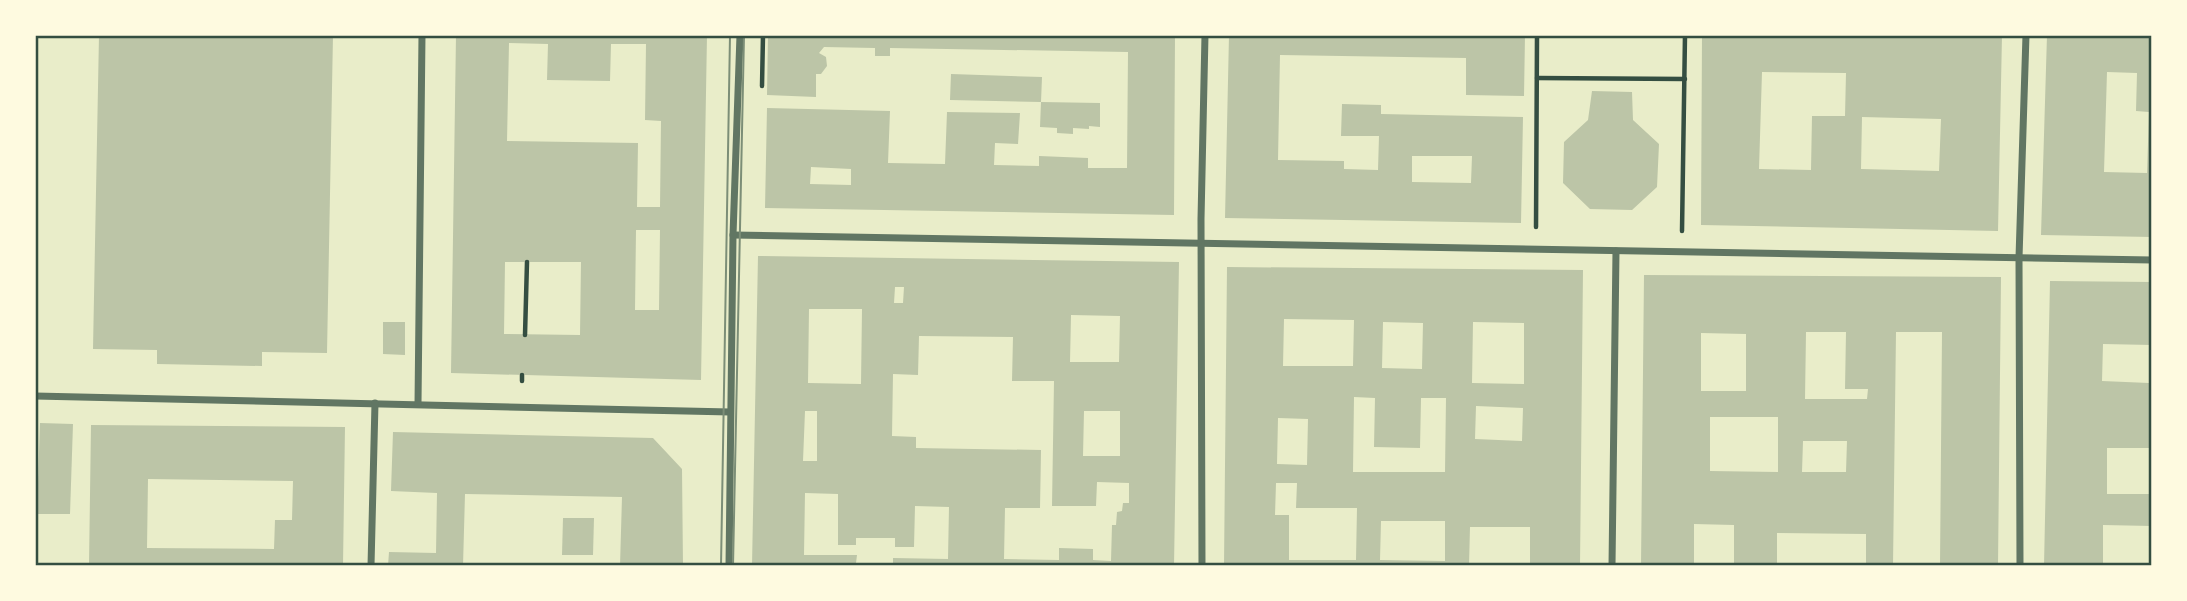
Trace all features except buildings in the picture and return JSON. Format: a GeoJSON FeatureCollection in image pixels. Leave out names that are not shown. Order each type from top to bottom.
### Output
{"type":"FeatureCollection","features":[{"type":"Feature","properties":{"kind":"street"},"geometry":{"type":"LineString","coordinates":[[418,404],[422,35]]}},
{"type":"Feature","properties":{"kind":"street"},"geometry":{"type":"LineString","coordinates":[[729,566],[733,235],[740,35]]}},
{"type":"Feature","properties":{"kind":"street"},"geometry":{"type":"LineString","coordinates":[[1202,566],[1205,35]]}},
{"type":"Feature","properties":{"kind":"street"},"geometry":{"type":"LineString","coordinates":[[2020,566],[2019,258],[2026,35]]}},
{"type":"Feature","properties":{"kind":"street"},"geometry":{"type":"LineString","coordinates":[[733,235],[2152,260]]}},
{"type":"Feature","properties":{"kind":"street"},"geometry":{"type":"LineString","coordinates":[[1612,566],[1616,251]]}},
{"type":"Feature","properties":{"kind":"street"},"geometry":{"type":"LineString","coordinates":[[35,396],[730,412]]}},
{"type":"Feature","properties":{"kind":"street"},"geometry":{"type":"LineString","coordinates":[[371,566],[375,403]]}},
{"type":"Feature","properties":{"kind":"path"},"geometry":{"type":"LineString","coordinates":[[762,86],[763,35]]}},
{"type":"Feature","properties":{"kind":"path"},"geometry":{"type":"LineString","coordinates":[[1536,228],[1537,35]]}},
{"type":"Feature","properties":{"kind":"path"},"geometry":{"type":"LineString","coordinates":[[1682,230],[1685,35]]}},
{"type":"Feature","properties":{"kind":"path"},"geometry":{"type":"LineString","coordinates":[[1537,78],[1685,79]]}},
{"type":"Feature","properties":{"kind":"path"},"geometry":{"type":"LineString","coordinates":[[525,335],[527,262]]}},
{"type":"Feature","properties":{"kind":"tram line"},"geometry":{"type":"LineString","coordinates":[[721,566],[730,35]]}},
{"type":"Feature","properties":{"kind":"tram line"},"geometry":{"type":"LineString","coordinates":[[733,566],[744,35]]}}]}
